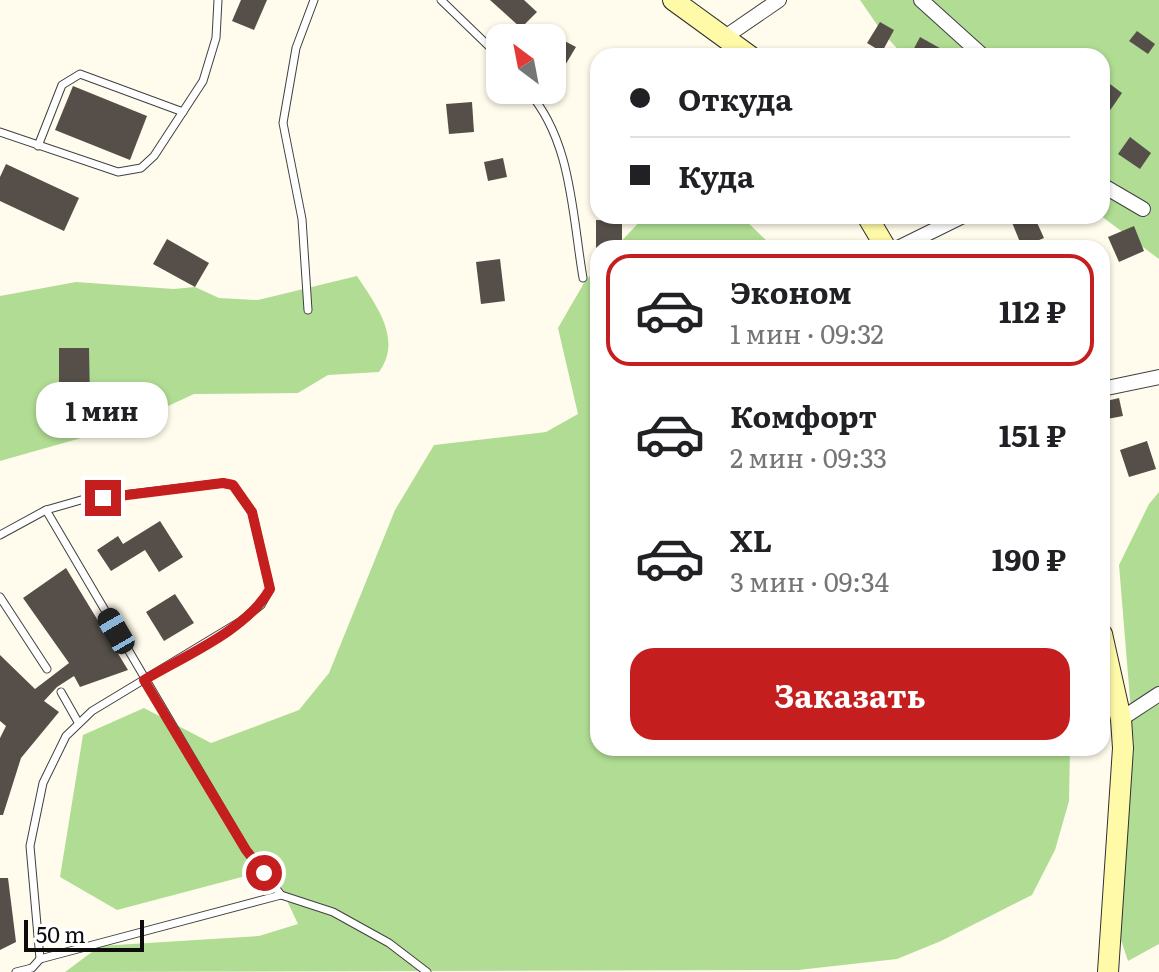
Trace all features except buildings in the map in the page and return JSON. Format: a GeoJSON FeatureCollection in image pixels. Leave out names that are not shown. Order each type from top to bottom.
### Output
{"type":"FeatureCollection","features":[{"type":"Feature","properties":{"kind":"main road"},"geometry":{"type":"LineString","coordinates":[[673,0],[739,48]]}},
{"type":"Feature","properties":{"kind":"main road"},"geometry":{"type":"LineString","coordinates":[[1108,972],[1123,748],[1121,719],[1110,670]]}},
{"type":"Feature","properties":{"kind":"street"},"geometry":{"type":"LineString","coordinates":[[725,37],[779,0]]}},
{"type":"Feature","properties":{"kind":"street"},"geometry":{"type":"LineString","coordinates":[[921,0],[974,48]]}},
{"type":"Feature","properties":{"kind":"street"},"geometry":{"type":"LineString","coordinates":[[1110,190],[1143,209]]}},
{"type":"Feature","properties":{"kind":"street"},"geometry":{"type":"LineString","coordinates":[[914,240],[947,224]]}},
{"type":"Feature","properties":{"kind":"street"},"geometry":{"type":"LineString","coordinates":[[1110,387],[1159,377]]}},
{"type":"Feature","properties":{"kind":"street"},"geometry":{"type":"LineString","coordinates":[[1121,719],[1159,694]]}},
{"type":"Feature","properties":{"kind":"lane"},"geometry":{"type":"LineString","coordinates":[[0,132],[118,172],[133,171],[154,156],[203,81],[216,38],[218,0]]}},
{"type":"Feature","properties":{"kind":"lane"},"geometry":{"type":"LineString","coordinates":[[308,310],[302,219],[283,123],[292,62],[314,0]]}},
{"type":"Feature","properties":{"kind":"lane"},"geometry":{"type":"LineString","coordinates":[[441,0],[486,43]]}},
{"type":"Feature","properties":{"kind":"lane"},"geometry":{"type":"LineString","coordinates":[[38,146],[62,85],[80,74],[90,75],[183,112]]}},
{"type":"Feature","properties":{"kind":"lane"},"geometry":{"type":"LineString","coordinates":[[538,104],[547,115],[562,151],[583,278]]}},
{"type":"Feature","properties":{"kind":"lane"},"geometry":{"type":"LineString","coordinates":[[0,535],[46,510],[81,500],[223,483],[233,485],[252,512],[270,589],[261,605],[241,621],[78,722],[66,736],[43,783],[30,846],[40,959]]}},
{"type":"Feature","properties":{"kind":"lane"},"geometry":{"type":"LineString","coordinates":[[46,510],[246,850],[281,895]]}},
{"type":"Feature","properties":{"kind":"lane"},"geometry":{"type":"LineString","coordinates":[[0,597],[47,669]]}},
{"type":"Feature","properties":{"kind":"lane"},"geometry":{"type":"LineString","coordinates":[[61,692],[78,722]]}},
{"type":"Feature","properties":{"kind":"lane"},"geometry":{"type":"LineString","coordinates":[[16,972],[32,968],[40,959],[281,895],[333,912],[389,943],[427,972]]}},
{"type":"Feature","properties":{"kind":"green space"},"geometry":{"type":"Polygon","coordinates":[[[860,0],[1159,0],[1159,259],[1110,223],[1110,48],[897,48],[860,0]]]}},
{"type":"Feature","properties":{"kind":"green space"},"geometry":{"type":"Polygon","coordinates":[[[638,224],[749,224],[766,240],[622,240],[638,224]]]}},
{"type":"Feature","properties":{"kind":"green space"},"geometry":{"type":"Polygon","coordinates":[[[357,276],[379,310],[388,335],[386,360],[379,372],[328,375],[298,393],[194,394],[127,425],[0,461],[0,296],[76,282],[174,289],[195,287],[219,298],[258,300],[357,276]]]}},
{"type":"Feature","properties":{"kind":"green space"},"geometry":{"type":"Polygon","coordinates":[[[590,276],[590,756],[1070,756],[1069,801],[1055,850],[1032,895],[941,941],[897,959],[798,970],[65,972],[100,946],[259,936],[298,924],[272,869],[117,910],[60,877],[83,735],[144,708],[211,743],[299,710],[329,673],[395,510],[434,445],[546,432],[578,414],[558,328],[590,276]]]}},
{"type":"Feature","properties":{"kind":"green space"},"geometry":{"type":"Polygon","coordinates":[[[1159,492],[1159,944],[1128,961],[1116,925],[1134,748],[1119,565],[1149,504],[1159,492]]]}},
{"type":"Feature","properties":{"kind":"route"},"geometry":{"type":"LineString","coordinates":[[103,498],[223,483],[233,485],[252,512],[270,589],[261,605],[241,621],[144,680],[246,850],[264,873]]}}]}
